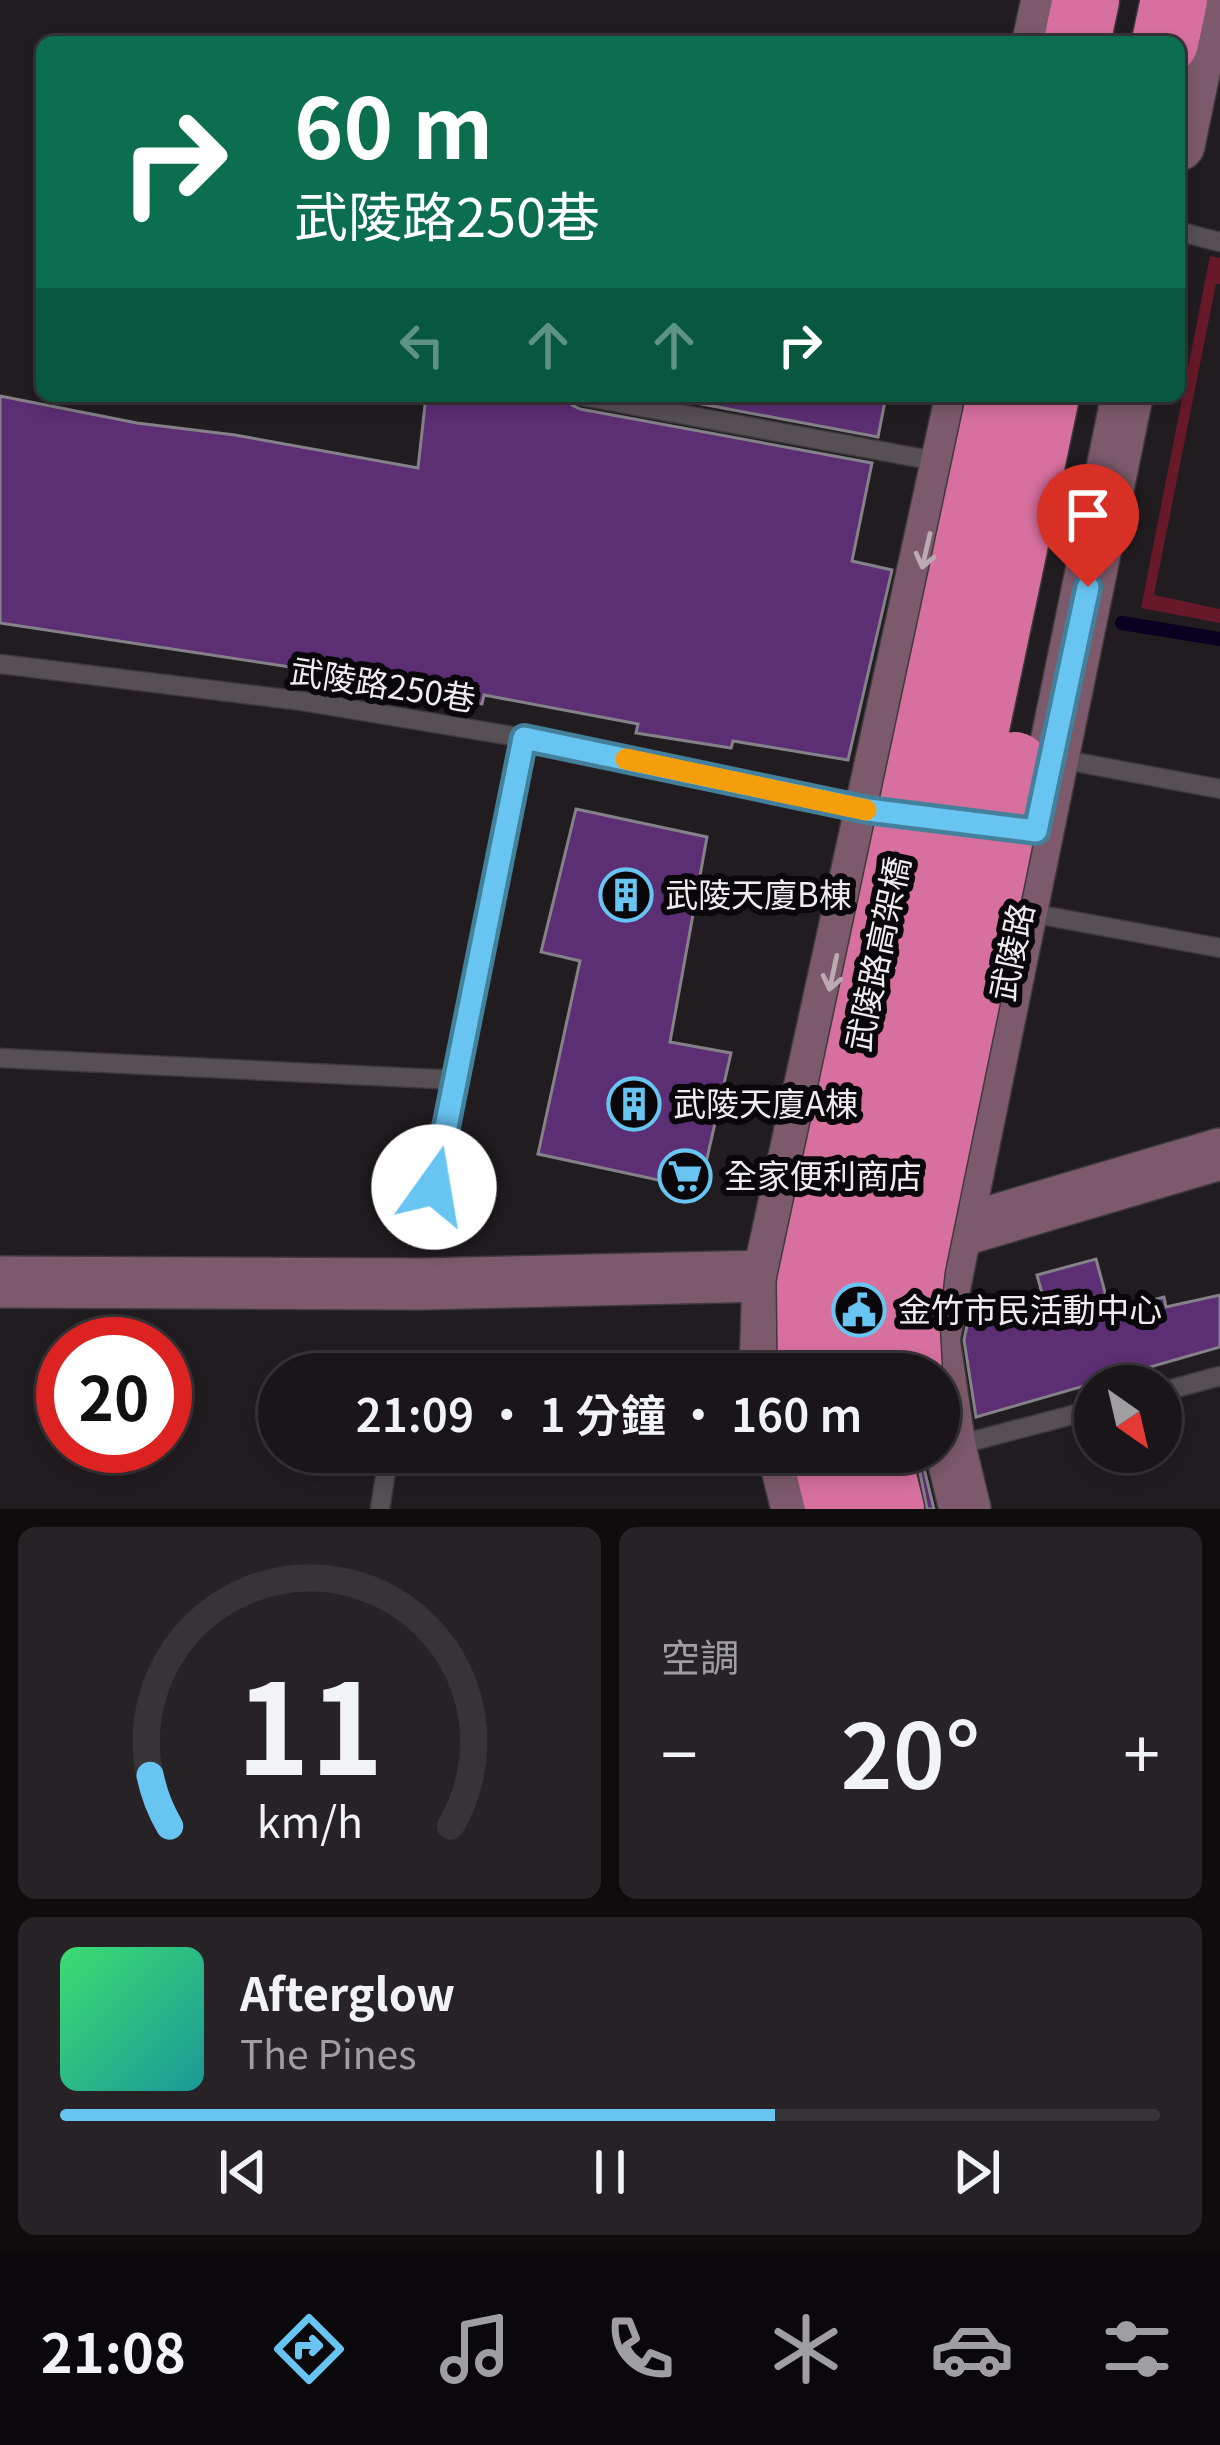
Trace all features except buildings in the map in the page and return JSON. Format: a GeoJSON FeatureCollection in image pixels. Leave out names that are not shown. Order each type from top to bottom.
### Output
{"type":"FeatureCollection","features":[{"type":"Feature","properties":{"kind":"highway"},"geometry":{"type":"LineString","coordinates":[[1078,36],[1086,0]]}},
{"type":"Feature","properties":{"kind":"highway"},"geometry":{"type":"LineString","coordinates":[[1121,36],[1130,0]]}},
{"type":"Feature","properties":{"kind":"highway"},"geometry":{"type":"LineString","coordinates":[[1166,36],[1174,0]]}},
{"type":"Feature","properties":{"kind":"highway","name":"武陵路高架橋"},"geometry":{"type":"LineString","coordinates":[[811,1353],[810,1284],[999,402]]}},
{"type":"Feature","properties":{"kind":"highway"},"geometry":{"type":"LineString","coordinates":[[859,1353],[866,1250],[1045,402]]}},
{"type":"Feature","properties":{"kind":"highway"},"geometry":{"type":"LineString","coordinates":[[908,1353],[912,1266],[1091,402]]}},
{"type":"Feature","properties":{"kind":"highway"},"geometry":{"type":"LineString","coordinates":[[830,1473],[839,1509]]}},
{"type":"Feature","properties":{"kind":"highway"},"geometry":{"type":"LineString","coordinates":[[869,1473],[874,1509]]}},
{"type":"Feature","properties":{"kind":"highway"},"geometry":{"type":"LineString","coordinates":[[882,1473],[891,1509]]}},
{"type":"Feature","properties":{"kind":"highway"},"geometry":{"type":"LineString","coordinates":[[930,1509],[932,1473]]}},
{"type":"Feature","properties":{"kind":"street"},"geometry":{"type":"LineString","coordinates":[[1039,36],[1047,0]]}},
{"type":"Feature","properties":{"kind":"street"},"geometry":{"type":"LineString","coordinates":[[1185,117],[1209,0]]}},
{"type":"Feature","properties":{"kind":"street"},"geometry":{"type":"LineString","coordinates":[[766,1353],[768,1276],[960,402]]}},
{"type":"Feature","properties":{"kind":"street","name":"武陵路"},"geometry":{"type":"LineString","coordinates":[[934,1353],[953,1232],[1126,402]]}},
{"type":"Feature","properties":{"kind":"street"},"geometry":{"type":"LineString","coordinates":[[0,1282],[420,1285],[768,1276],[813,1271],[1220,1154]]}},
{"type":"Feature","properties":{"kind":"street"},"geometry":{"type":"LineString","coordinates":[[788,1473],[797,1509]]}},
{"type":"Feature","properties":{"kind":"street","name":"武陵路"},"geometry":{"type":"LineString","coordinates":[[946,1473],[964,1509]]}},
{"type":"Feature","properties":{"kind":"lane"},"geometry":{"type":"LineString","coordinates":[[1185,233],[1220,242]]}},
{"type":"Feature","properties":{"kind":"lane"},"geometry":{"type":"LineString","coordinates":[[615,402],[946,463]]}},
{"type":"Feature","properties":{"kind":"lane","name":"武陵路250巷"},"geometry":{"type":"LineString","coordinates":[[0,664],[302,701],[524,738],[868,810],[1036,831]]}},
{"type":"Feature","properties":{"kind":"lane"},"geometry":{"type":"LineString","coordinates":[[426,1222],[524,738]]}},
{"type":"Feature","properties":{"kind":"lane"},"geometry":{"type":"LineString","coordinates":[[1052,758],[1220,789]]}},
{"type":"Feature","properties":{"kind":"lane"},"geometry":{"type":"LineString","coordinates":[[1020,911],[1220,948]]}},
{"type":"Feature","properties":{"kind":"lane"},"geometry":{"type":"LineString","coordinates":[[0,1058],[458,1080]]}},
{"type":"Feature","properties":{"kind":"lane"},"geometry":{"type":"LineString","coordinates":[[1182,1386],[1220,1376]]}},
{"type":"Feature","properties":{"kind":"lane"},"geometry":{"type":"LineString","coordinates":[[960,1443],[1074,1414]]}},
{"type":"Feature","properties":{"kind":"lane"},"geometry":{"type":"LineString","coordinates":[[380,1509],[386,1473]]}},
{"type":"Feature","properties":{"kind":"shaded area"},"geometry":{"type":"Polygon","coordinates":[[[1210,256],[1220,258],[1220,284],[1216,284],[1154,595],[1220,609],[1220,623],[1141,608],[1210,256]]]}},
{"type":"Feature","properties":{"kind":"waterway"},"geometry":{"type":"LineString","coordinates":[[1122,623],[1220,639]]}},
{"type":"Feature","properties":{"kind":"slow traffic"},"geometry":{"type":"LineString","coordinates":[[626,759],[866,810]]}},
{"type":"Feature","properties":{"kind":"place","name":"武陵天廈B棟"},"geometry":{"type":"Point","coordinates":[626,895]}},
{"type":"Feature","properties":{"kind":"place","name":"武陵天廈A棟"},"geometry":{"type":"Point","coordinates":[634,1104]}},
{"type":"Feature","properties":{"kind":"place","name":"全家便利商店"},"geometry":{"type":"Point","coordinates":[685,1176]}},
{"type":"Feature","properties":{"kind":"place","name":"金竹市民活動中心"},"geometry":{"type":"Point","coordinates":[859,1310]}},
{"type":"Feature","properties":{"kind":"route"},"geometry":{"type":"LineString","coordinates":[[434,1187],[524,738],[868,810],[1036,831],[1088,587]]}}]}
